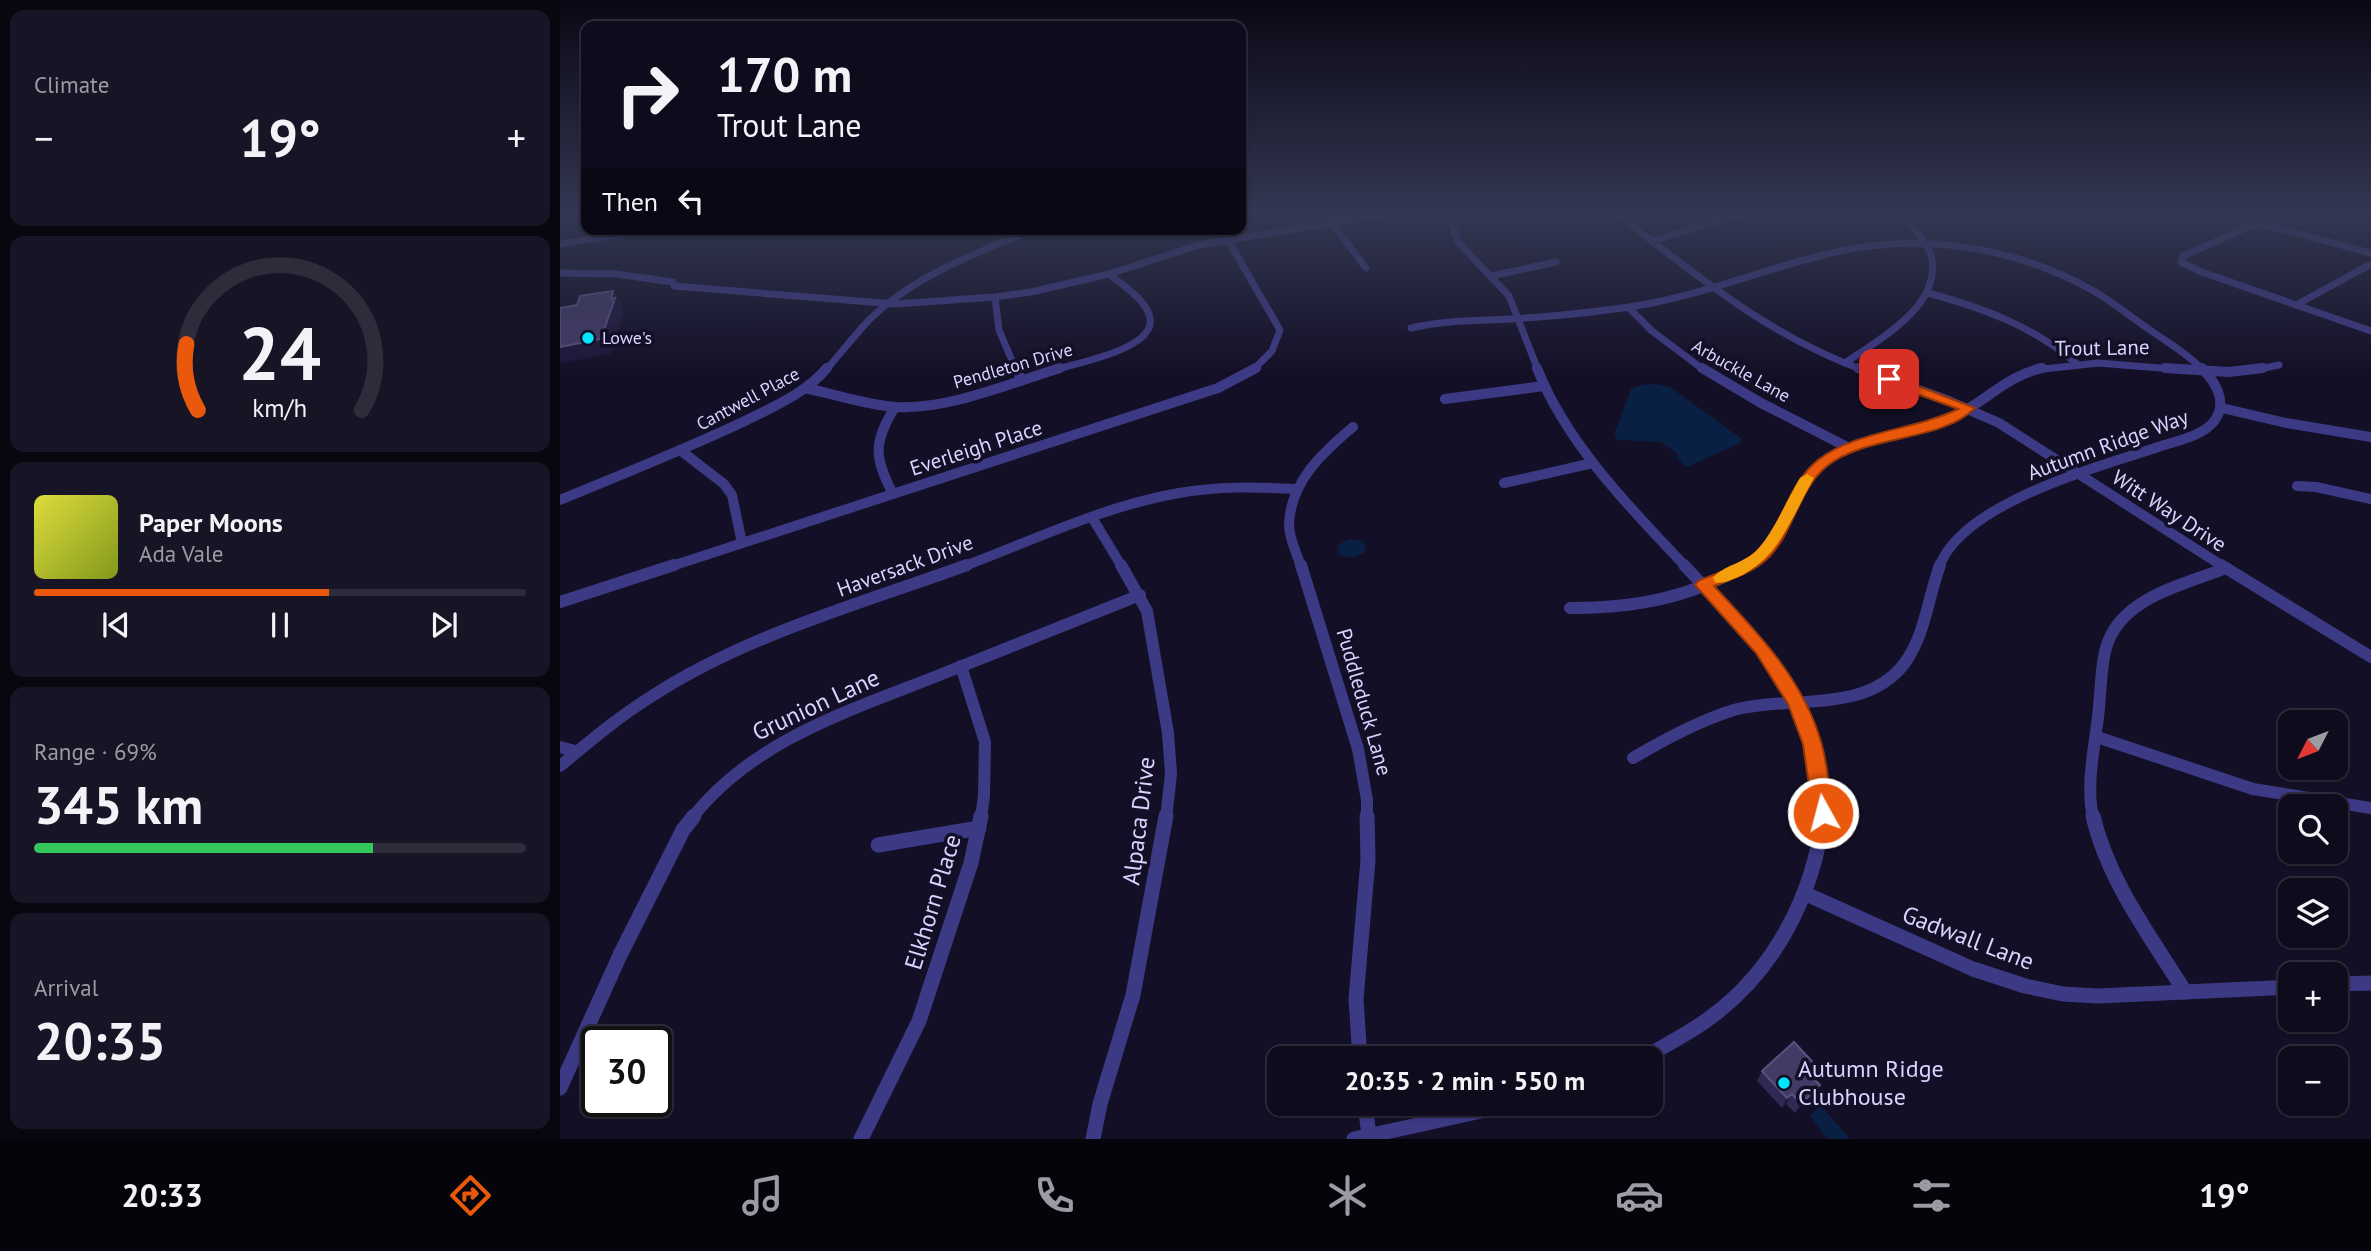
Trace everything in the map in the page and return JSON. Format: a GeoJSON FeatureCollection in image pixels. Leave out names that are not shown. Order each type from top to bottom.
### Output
{"type":"FeatureCollection","features":[{"type":"Feature","properties":{"kind":"street","name":"Cantwell Place"},"geometry":{"type":"LineString","coordinates":[[560,500],[711,437],[804,388],[819,378],[858,331],[889,303],[944,268]]}},
{"type":"Feature","properties":{"kind":"street"},"geometry":{"type":"LineString","coordinates":[[560,275],[611,278],[665,287],[674,286],[678,290],[696,292],[742,290],[889,303],[995,297],[1127,268]]}},
{"type":"Feature","properties":{"kind":"street","name":"Everleigh Place"},"geometry":{"type":"LineString","coordinates":[[560,601],[1218,388],[1259,366],[1272,352],[1280,330],[1244,268]]}},
{"type":"Feature","properties":{"kind":"street"},"geometry":{"type":"LineString","coordinates":[[1483,268],[1509,296],[1544,386],[1594,463],[1623,500],[1762,648],[1797,702],[1812,744],[1823,813],[1820,840],[1806,894],[1772,955],[1742,989],[1712,1017],[1663,1048]]}},
{"type":"Feature","properties":{"kind":"street"},"geometry":{"type":"LineString","coordinates":[[1491,276],[1527,268]]}},
{"type":"Feature","properties":{"kind":"street","name":"Witt Way Drive"},"geometry":{"type":"LineString","coordinates":[[1687,268],[1768,327],[1845,363],[1969,408],[2012,431],[2371,657]]}},
{"type":"Feature","properties":{"kind":"street"},"geometry":{"type":"LineString","coordinates":[[1411,328],[1434,322],[1629,308],[1714,289],[1780,268]]}},
{"type":"Feature","properties":{"kind":"street"},"geometry":{"type":"LineString","coordinates":[[1845,363],[1913,311],[1928,293],[1934,268]]}},
{"type":"Feature","properties":{"kind":"street"},"geometry":{"type":"LineString","coordinates":[[2035,268],[2066,278],[2121,309],[2204,369],[2216,385],[2222,408],[2286,423],[2371,437]]}},
{"type":"Feature","properties":{"kind":"street"},"geometry":{"type":"LineString","coordinates":[[2192,268],[2371,331]]}},
{"type":"Feature","properties":{"kind":"street"},"geometry":{"type":"LineString","coordinates":[[2296,304],[2363,268]]}},
{"type":"Feature","properties":{"kind":"street","name":"Pendleton Drive"},"geometry":{"type":"LineString","coordinates":[[804,388],[895,407],[950,401],[1128,348],[1147,335],[1152,328],[1149,311],[1109,274]]}},
{"type":"Feature","properties":{"kind":"street"},"geometry":{"type":"LineString","coordinates":[[1928,293],[1974,305],[2027,327],[2077,364]]}},
{"type":"Feature","properties":{"kind":"street"},"geometry":{"type":"LineString","coordinates":[[995,297],[1002,344],[1022,380]]}},
{"type":"Feature","properties":{"kind":"street","name":"Arbuckle Lane"},"geometry":{"type":"LineString","coordinates":[[1629,308],[1665,344],[1702,369],[1849,448]]}},
{"type":"Feature","properties":{"kind":"street","name":"Trout Lane"},"geometry":{"type":"LineString","coordinates":[[1570,608],[1629,607],[1650,603],[1745,568],[1765,553],[1802,483],[1823,463],[1849,448],[1942,422],[1969,408],[2016,376],[2050,367],[2077,364],[2241,370],[2279,365]]}},
{"type":"Feature","properties":{"kind":"street"},"geometry":{"type":"LineString","coordinates":[[1445,399],[1544,386]]}},
{"type":"Feature","properties":{"kind":"street"},"geometry":{"type":"LineString","coordinates":[[893,494],[877,462],[876,447],[882,427],[895,407]]}},
{"type":"Feature","properties":{"kind":"street","name":"Autumn Ridge Way"},"geometry":{"type":"LineString","coordinates":[[1633,758],[1695,724],[1729,712],[1770,704],[1849,696],[1865,692],[1889,679],[1906,662],[1916,644],[1938,569],[1954,538],[1986,512],[2203,431],[2215,421],[2222,408]]}},
{"type":"Feature","properties":{"kind":"street","name":"Puddleduck Lane"},"geometry":{"type":"LineString","coordinates":[[1353,427],[1321,454],[1296,489],[1290,511],[1291,538],[1355,739],[1367,800],[1368,860],[1356,999],[1359,1046]]}},
{"type":"Feature","properties":{"kind":"street"},"geometry":{"type":"LineString","coordinates":[[681,450],[724,484],[732,495],[742,543]]}},
{"type":"Feature","properties":{"kind":"street"},"geometry":{"type":"LineString","coordinates":[[1504,483],[1594,463]]}},
{"type":"Feature","properties":{"kind":"street"},"geometry":{"type":"LineString","coordinates":[[2297,486],[2324,488],[2371,499]]}},
{"type":"Feature","properties":{"kind":"street","name":"Haversack Drive"},"geometry":{"type":"LineString","coordinates":[[560,766],[575,751],[649,697],[730,652],[1139,503],[1184,493],[1231,487],[1296,489]]}},
{"type":"Feature","properties":{"kind":"street","name":"Alpaca Drive"},"geometry":{"type":"LineString","coordinates":[[1093,519],[1147,611],[1171,753],[1166,817],[1133,995],[1100,1104],[1093,1139]]}},
{"type":"Feature","properties":{"kind":"street"},"geometry":{"type":"LineString","coordinates":[[2185,992],[2114,871],[2098,836],[2090,799],[2109,636],[2115,626],[2134,609],[2226,568]]}},
{"type":"Feature","properties":{"kind":"street","name":"Grunion Lane"},"geometry":{"type":"LineString","coordinates":[[560,1088],[620,955],[683,830],[704,803],[742,767],[791,737],[1140,595]]}},
{"type":"Feature","properties":{"kind":"street","name":"Elkhorn Place"},"geometry":{"type":"LineString","coordinates":[[861,1139],[919,1021],[971,863],[979,828],[984,796],[985,742],[961,666]]}},
{"type":"Feature","properties":{"kind":"street"},"geometry":{"type":"LineString","coordinates":[[2097,737],[2253,789],[2371,807]]}},
{"type":"Feature","properties":{"kind":"street"},"geometry":{"type":"LineString","coordinates":[[560,747],[575,751]]}},
{"type":"Feature","properties":{"kind":"street"},"geometry":{"type":"LineString","coordinates":[[878,845],[979,828]]}},
{"type":"Feature","properties":{"kind":"street","name":"Gadwall Lane"},"geometry":{"type":"LineString","coordinates":[[1806,894],[1973,970],[2025,986],[2098,996],[2278,988]]}},
{"type":"Feature","properties":{"kind":"street"},"geometry":{"type":"LineString","coordinates":[[2348,984],[2371,983]]}},
{"type":"Feature","properties":{"kind":"street"},"geometry":{"type":"LineString","coordinates":[[1364,1116],[1362,1137],[1458,1116]]}},
{"type":"Feature","properties":{"kind":"water"},"geometry":{"type":"Polygon","coordinates":[[[1656,384],[1670,387],[1742,439],[1740,443],[1687,467],[1676,457],[1679,455],[1661,442],[1617,440],[1614,435],[1631,389],[1656,384]]]}},
{"type":"Feature","properties":{"kind":"water"},"geometry":{"type":"Polygon","coordinates":[[[1348,539],[1362,541],[1366,546],[1365,552],[1353,558],[1340,555],[1337,546],[1348,539]]]}},
{"type":"Feature","properties":{"kind":"water"},"geometry":{"type":"Polygon","coordinates":[[[1819,1107],[1823,1108],[1850,1139],[1828,1139],[1810,1116],[1819,1107]]]}},
{"type":"Feature","properties":{"kind":"building"},"geometry":{"type":"Polygon","coordinates":[[[613,291],[611,299],[615,298],[601,339],[560,347],[560,308],[577,305],[580,296],[613,291]]]}},
{"type":"Feature","properties":{"kind":"building","name":"Autumn Ridge Clubhouse"},"geometry":{"type":"Polygon","coordinates":[[[1794,1042],[1819,1069],[1811,1076],[1820,1085],[1801,1104],[1792,1094],[1787,1098],[1762,1071],[1794,1042]]]}},
{"type":"Feature","properties":{"kind":"slow traffic"},"geometry":{"type":"LineString","coordinates":[[1721,578],[1745,568],[1765,553],[1807,478]]}},
{"type":"Feature","properties":{"kind":"place","name":"Lowe's"},"geometry":{"type":"Point","coordinates":[588,338]}},
{"type":"Feature","properties":{"kind":"place","name":"Autumn Ridge Clubhouse"},"geometry":{"type":"Point","coordinates":[1784,1083]}},
{"type":"Feature","properties":{"kind":"route"},"geometry":{"type":"LineString","coordinates":[[1823,813],[1822,793],[1812,744],[1797,702],[1762,648],[1703,585],[1745,568],[1765,553],[1793,506],[1802,483],[1835,455],[1865,442],[1951,419],[1969,408],[1889,379]]}}]}
